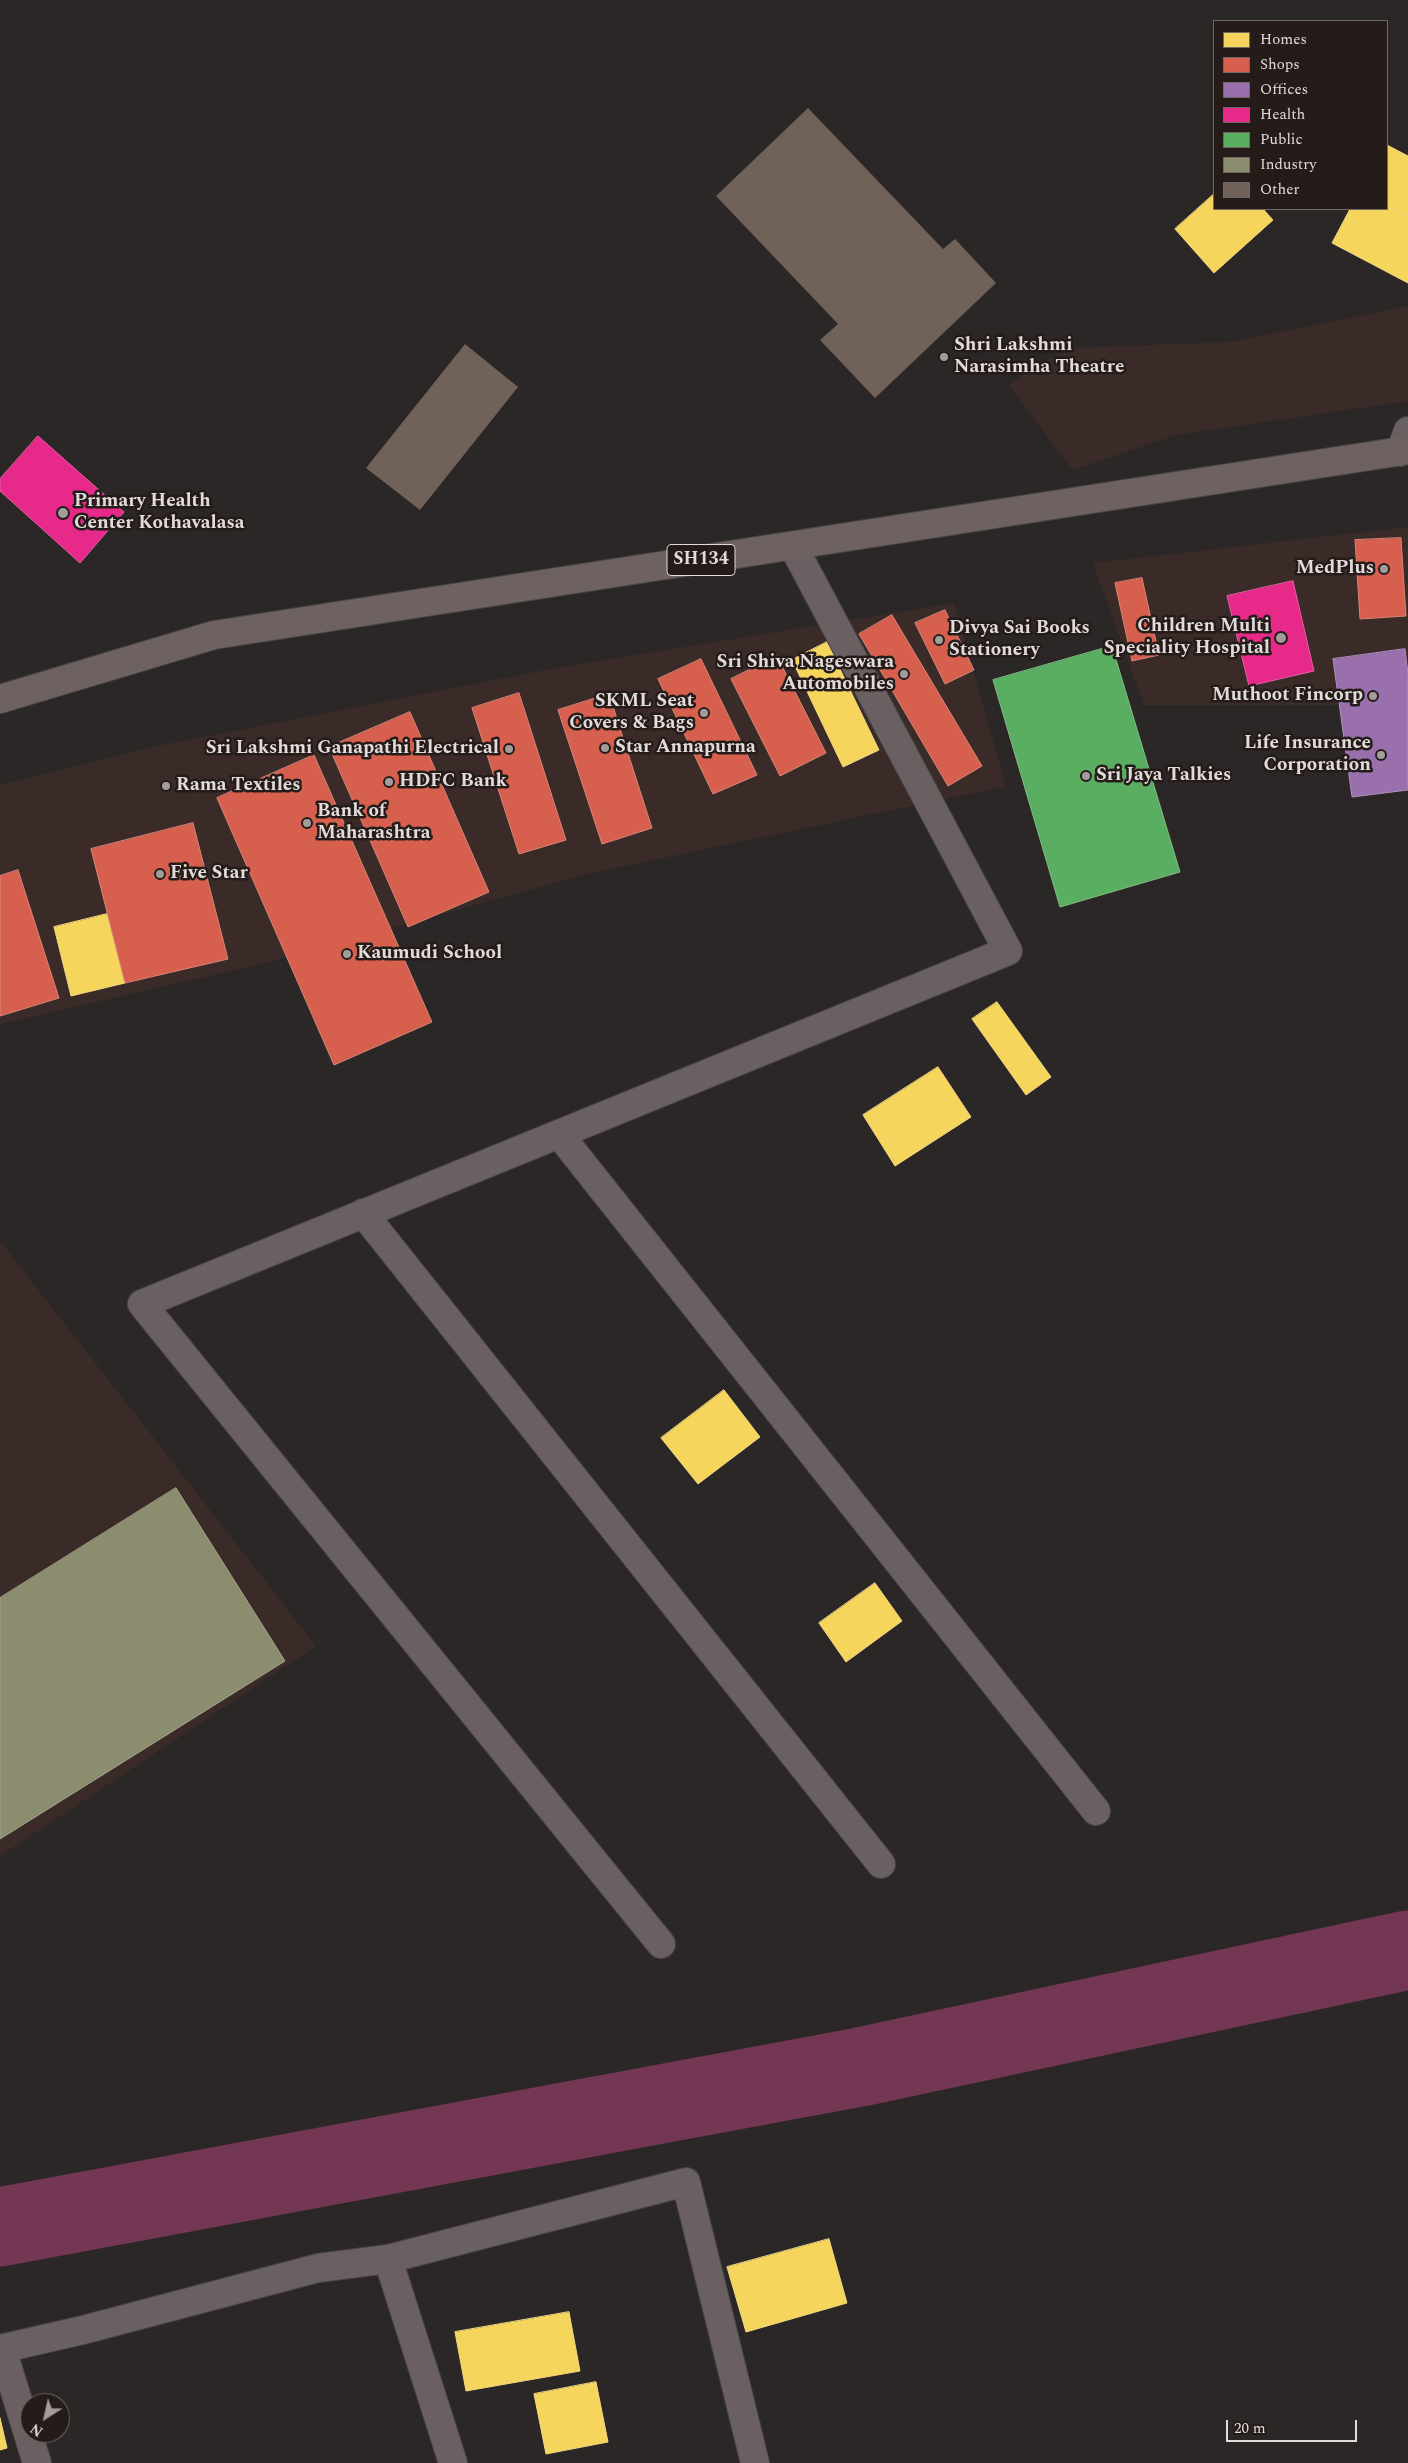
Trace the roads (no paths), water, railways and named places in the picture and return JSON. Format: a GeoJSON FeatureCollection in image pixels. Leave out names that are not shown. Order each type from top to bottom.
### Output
{"type":"FeatureCollection","features":[{"type":"Feature","properties":{"kind":"main road","name":"SH134"},"geometry":{"type":"LineString","coordinates":[[0,699],[214,635],[793,546],[1405,444]]}},
{"type":"Feature","properties":{"kind":"street"},"geometry":{"type":"LineString","coordinates":[[661,1944],[142,1304],[1008,951],[793,546]]}},
{"type":"Feature","properties":{"kind":"street"},"geometry":{"type":"LineString","coordinates":[[559,1134],[1096,1811]]}},
{"type":"Feature","properties":{"kind":"street"},"geometry":{"type":"LineString","coordinates":[[363,1213],[881,1864]]}},
{"type":"Feature","properties":{"kind":"street"},"geometry":{"type":"LineString","coordinates":[[37,2463],[1,2349],[83,2330],[318,2268],[388,2259],[686,2182],[755,2463]]}},
{"type":"Feature","properties":{"kind":"street"},"geometry":{"type":"LineString","coordinates":[[388,2259],[453,2463]]}},
{"type":"Feature","properties":{"kind":"waterway"},"geometry":{"type":"LineString","coordinates":[[0,2227],[860,2067],[1408,1950]]}},
{"type":"Feature","properties":{"kind":"place","name":"Shri Lakshmi Narasimha Theatre"},"geometry":{"type":"Point","coordinates":[944,357]}},
{"type":"Feature","properties":{"kind":"place","name":"Primary Health Center Kothavalasa"},"geometry":{"type":"Point","coordinates":[63,513]}},
{"type":"Feature","properties":{"kind":"place","name":"MedPlus"},"geometry":{"type":"Point","coordinates":[1384,569]}},
{"type":"Feature","properties":{"kind":"place","name":"Children Multi Speciality Hospital"},"geometry":{"type":"Point","coordinates":[1281,638]}},
{"type":"Feature","properties":{"kind":"place","name":"Divya Sai Books Stationery"},"geometry":{"type":"Point","coordinates":[939,640]}},
{"type":"Feature","properties":{"kind":"place","name":"Sri Shiva Nageswara Automobiles"},"geometry":{"type":"Point","coordinates":[904,674]}},
{"type":"Feature","properties":{"kind":"place","name":"Muthoot Fincorp"},"geometry":{"type":"Point","coordinates":[1373,696]}},
{"type":"Feature","properties":{"kind":"place","name":"SKML Seat Covers & Bags"},"geometry":{"type":"Point","coordinates":[704,713]}},
{"type":"Feature","properties":{"kind":"place","name":"Star Annapurna"},"geometry":{"type":"Point","coordinates":[605,748]}},
{"type":"Feature","properties":{"kind":"place","name":"Sri Lakshmi Ganapathi Electrical"},"geometry":{"type":"Point","coordinates":[509,749]}},
{"type":"Feature","properties":{"kind":"place","name":"Life Insurance Corporation"},"geometry":{"type":"Point","coordinates":[1381,755]}},
{"type":"Feature","properties":{"kind":"place","name":"Sri Jaya Talkies"},"geometry":{"type":"Point","coordinates":[1086,776]}},
{"type":"Feature","properties":{"kind":"place","name":"HDFC Bank"},"geometry":{"type":"Point","coordinates":[389,782]}},
{"type":"Feature","properties":{"kind":"place","name":"Rama Textiles"},"geometry":{"type":"Point","coordinates":[166,786]}},
{"type":"Feature","properties":{"kind":"place","name":"Bank of Maharashtra"},"geometry":{"type":"Point","coordinates":[307,823]}},
{"type":"Feature","properties":{"kind":"place","name":"Five Star"},"geometry":{"type":"Point","coordinates":[160,874]}},
{"type":"Feature","properties":{"kind":"place","name":"Kaumudi School"},"geometry":{"type":"Point","coordinates":[347,954]}}]}
